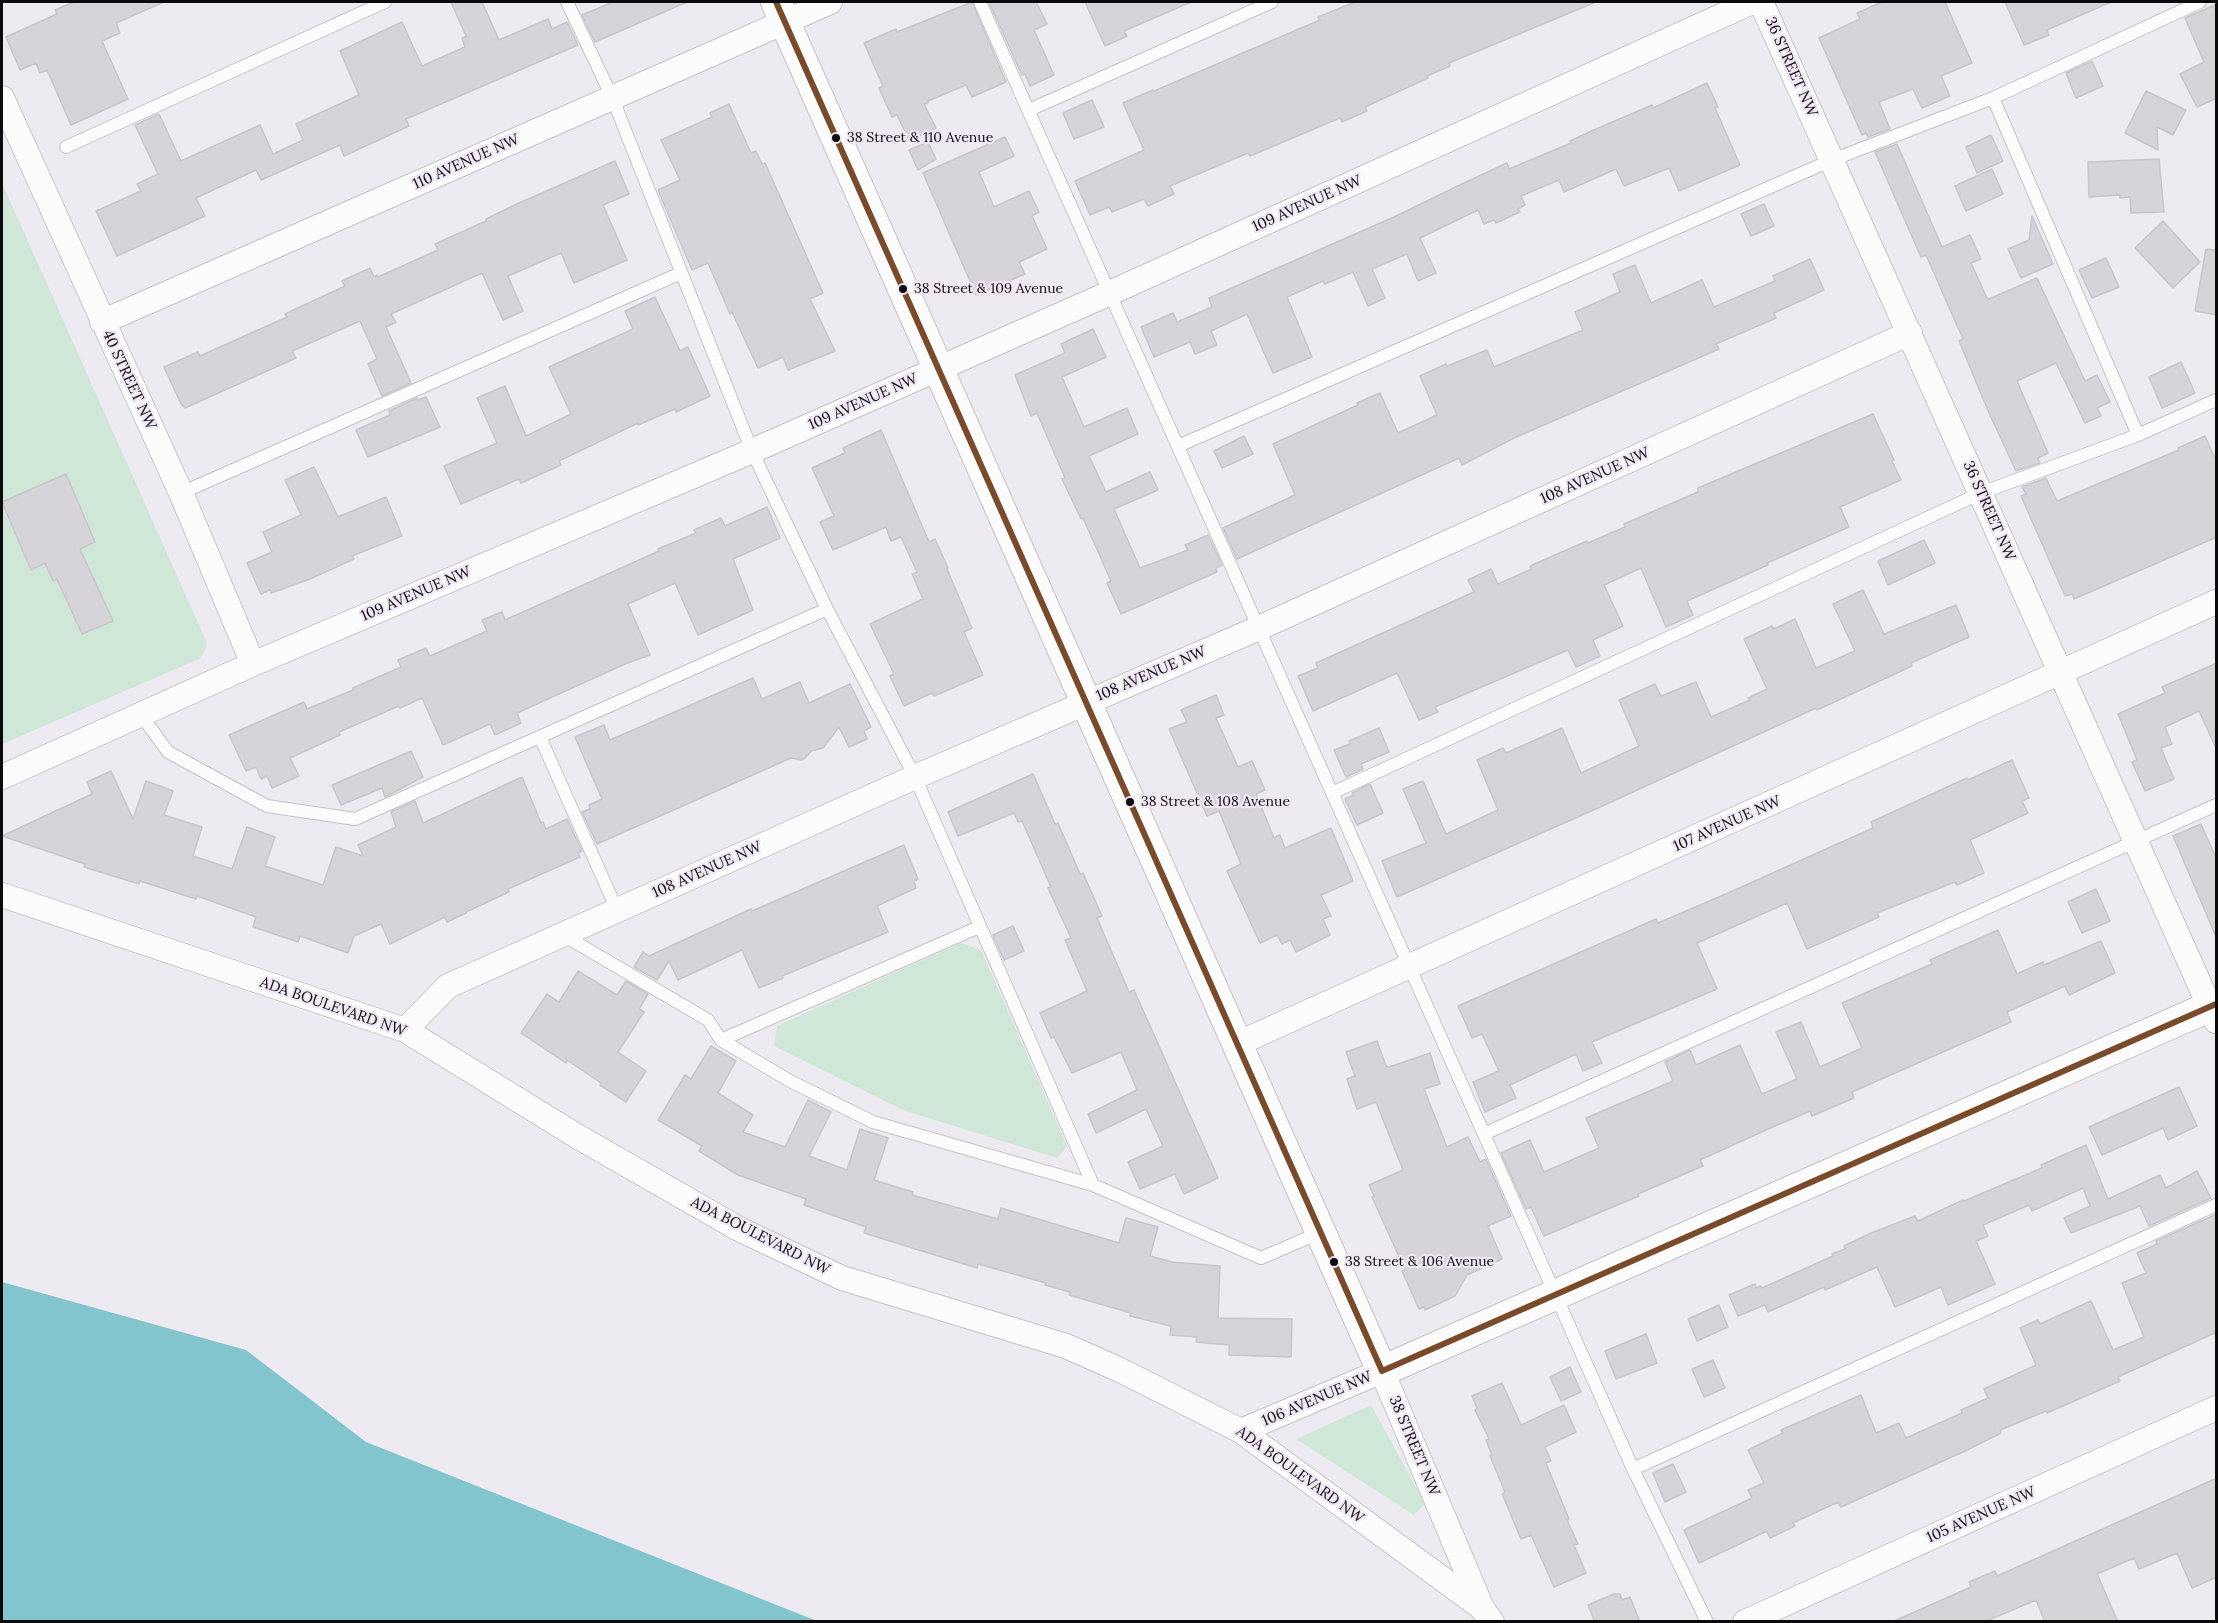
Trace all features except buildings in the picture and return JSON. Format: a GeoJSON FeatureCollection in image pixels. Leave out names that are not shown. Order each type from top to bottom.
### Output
{"type":"FeatureCollection","features":[{"type":"Feature","properties":{"kind":"street","name":"110 AVENUE NW"},"geometry":{"type":"LineString","coordinates":[[102,322],[612,97],[780,11],[830,2]]}},
{"type":"Feature","properties":{"kind":"street","name":"109 AVENUE NW"},"geometry":{"type":"LineString","coordinates":[[2,777],[253,664],[752,451],[1110,293],[1752,2]]}},
{"type":"Feature","properties":{"kind":"street","name":"36 STREET NW"},"geometry":{"type":"LineString","coordinates":[[1761,2],[2136,841],[2214,1010]]}},
{"type":"Feature","properties":{"kind":"street","name":"38 STREET NW"},"geometry":{"type":"LineString","coordinates":[[780,11],[1321,1232],[1487,1615]]}},
{"type":"Feature","properties":{"kind":"street","name":"40 STREET NW"},"geometry":{"type":"LineString","coordinates":[[2,98],[181,493],[253,664]]}},
{"type":"Feature","properties":{"kind":"street","name":"108 AVENUE NW"},"geometry":{"type":"LineString","coordinates":[[405,1030],[448,986],[915,777],[1259,628],[1910,333]]}},
{"type":"Feature","properties":{"kind":"street","name":"107 AVENUE NW"},"geometry":{"type":"LineString","coordinates":[[1237,1044],[2217,602]]}},
{"type":"Feature","properties":{"kind":"street","name":"ADA BOULEVARD NW"},"geometry":{"type":"LineString","coordinates":[[2,895],[405,1030],[575,1136],[739,1229],[842,1278],[1066,1346],[1118,1369],[1241,1431],[1487,1615]]}},
{"type":"Feature","properties":{"kind":"street","name":"106 AVENUE NW"},"geometry":{"type":"LineString","coordinates":[[1241,1431],[2214,1010]]}},
{"type":"Feature","properties":{"kind":"street","name":"105 AVENUE NW"},"geometry":{"type":"LineString","coordinates":[[1745,1622],[1779,1616],[2217,1408]]}},
{"type":"Feature","properties":{"kind":"lane"},"geometry":{"type":"LineString","coordinates":[[66,147],[385,2]]}},
{"type":"Feature","properties":{"kind":"lane"},"geometry":{"type":"LineString","coordinates":[[567,2],[612,97],[752,451],[827,609],[915,777],[1093,1185]]}},
{"type":"Feature","properties":{"kind":"lane"},"geometry":{"type":"LineString","coordinates":[[980,2],[1633,1468],[1707,1622]]}},
{"type":"Feature","properties":{"kind":"lane"},"geometry":{"type":"LineString","coordinates":[[1029,110],[1272,2]]}},
{"type":"Feature","properties":{"kind":"lane"},"geometry":{"type":"LineString","coordinates":[[1178,446],[1832,160],[1993,98],[2200,2]]}},
{"type":"Feature","properties":{"kind":"lane"},"geometry":{"type":"LineString","coordinates":[[1993,98],[2138,435]]}},
{"type":"Feature","properties":{"kind":"lane"},"geometry":{"type":"LineString","coordinates":[[181,493],[681,273]]}},
{"type":"Feature","properties":{"kind":"lane"},"geometry":{"type":"LineString","coordinates":[[1332,793],[1981,493],[2138,435],[2217,400]]}},
{"type":"Feature","properties":{"kind":"lane"},"geometry":{"type":"LineString","coordinates":[[141,715],[168,752],[267,806],[355,819],[827,609]]}},
{"type":"Feature","properties":{"kind":"lane"},"geometry":{"type":"LineString","coordinates":[[540,737],[617,910]]}},
{"type":"Feature","properties":{"kind":"lane"},"geometry":{"type":"LineString","coordinates":[[1484,1134],[2217,805]]}},
{"type":"Feature","properties":{"kind":"lane"},"geometry":{"type":"LineString","coordinates":[[721,1040],[979,927]]}},
{"type":"Feature","properties":{"kind":"lane"},"geometry":{"type":"LineString","coordinates":[[562,934],[708,1020],[721,1040],[790,1081],[873,1122],[1093,1185],[1261,1258],[1321,1232]]}},
{"type":"Feature","properties":{"kind":"lane"},"geometry":{"type":"LineString","coordinates":[[1633,1468],[2217,1205]]}},
{"type":"Feature","properties":{"kind":"green space"},"geometry":{"type":"Polygon","coordinates":[[[2,183],[207,643],[199,659],[2,744],[2,183]]]}},
{"type":"Feature","properties":{"kind":"green space"},"geometry":{"type":"Polygon","coordinates":[[[961,943],[981,950],[1067,1146],[1057,1158],[903,1110],[774,1046],[777,1026],[961,943]]]}},
{"type":"Feature","properties":{"kind":"green space"},"geometry":{"type":"Polygon","coordinates":[[[1371,1405],[1425,1504],[1414,1515],[1296,1439],[1371,1405]]]}},
{"type":"Feature","properties":{"kind":"water"},"geometry":{"type":"Polygon","coordinates":[[[2,1282],[246,1350],[366,1442],[817,1621],[2,1621],[2,1282]]]}},
{"type":"Feature","properties":{"kind":"transit line"},"geometry":{"type":"LineString","coordinates":[[776,2],[1382,1371]]}},
{"type":"Feature","properties":{"kind":"transit line"},"geometry":{"type":"LineString","coordinates":[[1382,1371],[2216,1004]]}},
{"type":"Feature","properties":{"kind":"place","name":"38 Street & 110 Avenue"},"geometry":{"type":"Point","coordinates":[836,138]}},
{"type":"Feature","properties":{"kind":"place","name":"38 Street & 109 Avenue"},"geometry":{"type":"Point","coordinates":[903,289]}},
{"type":"Feature","properties":{"kind":"place","name":"38 Street & 108 Avenue"},"geometry":{"type":"Point","coordinates":[1130,802]}},
{"type":"Feature","properties":{"kind":"place","name":"38 Street & 106 Avenue"},"geometry":{"type":"Point","coordinates":[1334,1262]}}]}
